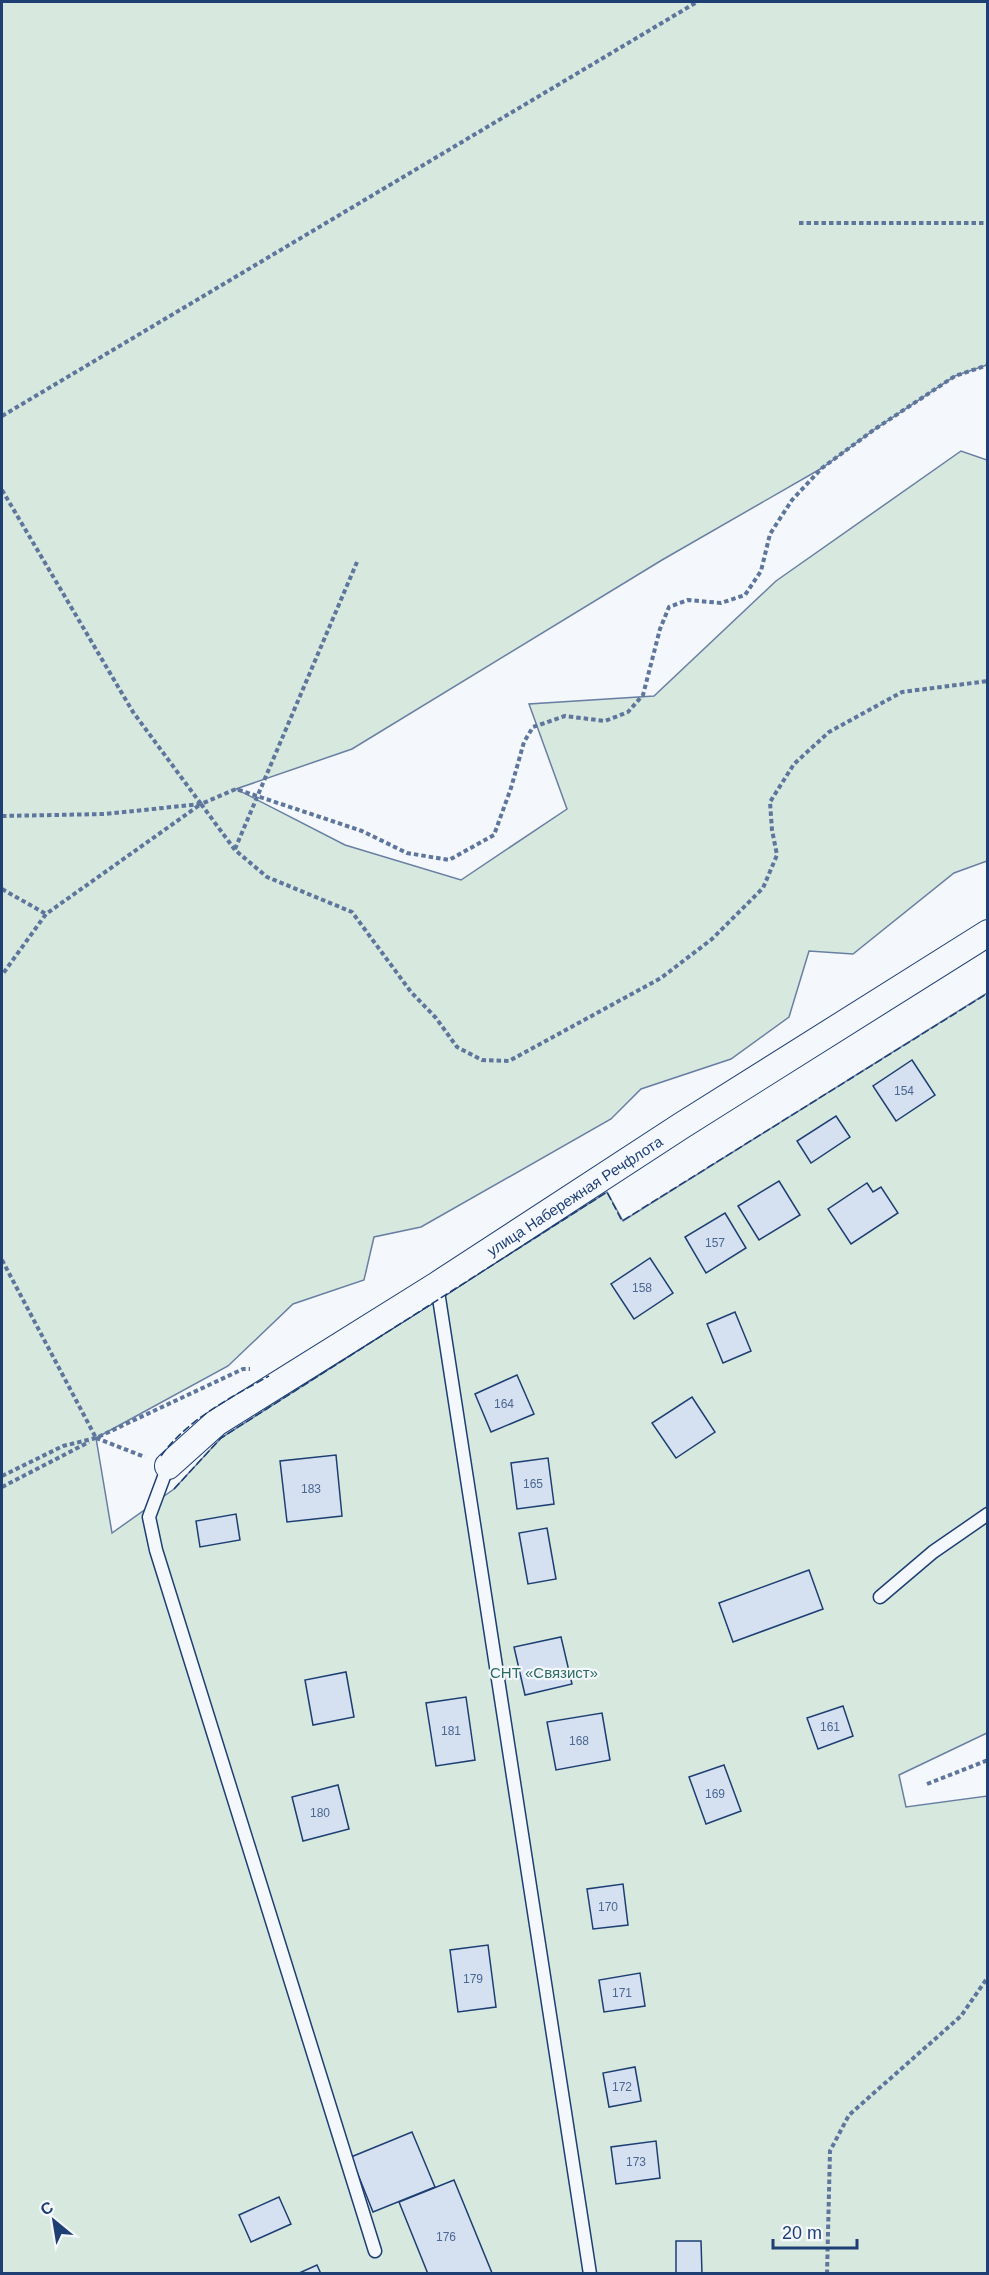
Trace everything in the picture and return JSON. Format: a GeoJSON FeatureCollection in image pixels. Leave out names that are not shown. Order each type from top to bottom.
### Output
{"type":"FeatureCollection","features":[{"type":"Feature","properties":{"kind":"street","name":"улица Набережная Речфлота"},"geometry":{"type":"LineString","coordinates":[[168,1466],[216,1423],[437,1286],[681,1126],[987,933]]}},
{"type":"Feature","properties":{"kind":"lane"},"geometry":{"type":"LineString","coordinates":[[437,1286],[590,2274]]}},
{"type":"Feature","properties":{"kind":"lane"},"geometry":{"type":"LineString","coordinates":[[168,1466],[149,1517],[156,1550],[375,2251]]}},
{"type":"Feature","properties":{"kind":"lane"},"geometry":{"type":"LineString","coordinates":[[880,1597],[933,1551],[987,1514]]}},
{"type":"Feature","properties":{"kind":"path"},"geometry":{"type":"LineString","coordinates":[[2,416],[697,2]]}},
{"type":"Feature","properties":{"kind":"path"},"geometry":{"type":"LineString","coordinates":[[799,223],[987,224]]}},
{"type":"Feature","properties":{"kind":"path"},"geometry":{"type":"LineString","coordinates":[[2,975],[46,914],[201,804],[236,789],[362,831],[407,853],[449,860],[494,835],[524,742],[533,727],[566,716],[605,721],[628,712],[643,695],[660,629],[669,608],[688,600],[721,603],[745,595],[760,571],[770,534],[792,500],[822,468],[875,429],[955,376],[987,365]]}},
{"type":"Feature","properties":{"kind":"path"},"geometry":{"type":"LineString","coordinates":[[2,490],[133,712],[235,850],[267,877],[352,912],[411,992],[436,1018],[457,1047],[482,1060],[509,1060],[661,978],[712,939],[763,888],[777,855],[770,802],[794,764],[829,732],[902,692],[987,681]]}},
{"type":"Feature","properties":{"kind":"path"},"geometry":{"type":"LineString","coordinates":[[235,850],[357,562]]}},
{"type":"Feature","properties":{"kind":"path"},"geometry":{"type":"LineString","coordinates":[[2,816],[105,814],[201,804]]}},
{"type":"Feature","properties":{"kind":"path"},"geometry":{"type":"LineString","coordinates":[[2,890],[46,914]]}},
{"type":"Feature","properties":{"kind":"path"},"geometry":{"type":"LineString","coordinates":[[2,1260],[96,1438]]}},
{"type":"Feature","properties":{"kind":"path"},"geometry":{"type":"LineString","coordinates":[[2,1486],[96,1438],[243,1369],[279,1369],[289,1378]]}},
{"type":"Feature","properties":{"kind":"path"},"geometry":{"type":"LineString","coordinates":[[2,1476],[63,1446],[96,1438],[168,1466]]}},
{"type":"Feature","properties":{"kind":"path"},"geometry":{"type":"LineString","coordinates":[[927,1784],[987,1760]]}},
{"type":"Feature","properties":{"kind":"path"},"geometry":{"type":"LineString","coordinates":[[827,2274],[830,2151],[849,2115],[961,2016],[987,1977]]}},
{"type":"Feature","properties":{"kind":"green space","name":"СНТ «Связист»"},"geometry":{"type":"Polygon","coordinates":[[[2,2],[987,2],[987,365],[955,376],[875,429],[822,468],[662,560],[352,749],[236,789],[345,845],[461,880],[567,809],[529,704],[654,696],[776,581],[961,451],[987,460],[987,861],[954,873],[853,954],[809,951],[789,1017],[731,1059],[641,1089],[611,1119],[421,1227],[374,1237],[364,1280],[293,1304],[228,1366],[96,1438],[112,1533],[174,1489],[221,1438],[607,1192],[623,1221],[987,993],[987,1733],[899,1775],[906,1807],[987,1796],[987,2273],[2,2274],[2,2]]]}},
{"type":"Feature","properties":{"kind":"building"},"geometry":{"type":"Polygon","coordinates":[[[912,1060],[935,1095],[896,1121],[873,1086],[912,1060]]]}},
{"type":"Feature","properties":{"kind":"building"},"geometry":{"type":"Polygon","coordinates":[[[836,1116],[850,1137],[811,1163],[797,1141],[836,1116]]]}},
{"type":"Feature","properties":{"kind":"building"},"geometry":{"type":"Polygon","coordinates":[[[779,1181],[800,1215],[759,1240],[738,1206],[779,1181]]]}},
{"type":"Feature","properties":{"kind":"building"},"geometry":{"type":"Polygon","coordinates":[[[867,1183],[873,1192],[881,1187],[898,1213],[851,1244],[828,1209],[867,1183]]]}},
{"type":"Feature","properties":{"kind":"building"},"geometry":{"type":"Polygon","coordinates":[[[725,1213],[746,1248],[706,1273],[685,1237],[725,1213]]]}},
{"type":"Feature","properties":{"kind":"building"},"geometry":{"type":"Polygon","coordinates":[[[650,1258],[673,1293],[634,1319],[611,1284],[650,1258]]]}},
{"type":"Feature","properties":{"kind":"building"},"geometry":{"type":"Polygon","coordinates":[[[735,1312],[751,1351],[723,1363],[707,1324],[735,1312]]]}},
{"type":"Feature","properties":{"kind":"building"},"geometry":{"type":"Polygon","coordinates":[[[517,1375],[534,1414],[491,1432],[475,1394],[517,1375]]]}},
{"type":"Feature","properties":{"kind":"building"},"geometry":{"type":"Polygon","coordinates":[[[692,1397],[715,1432],[676,1458],[652,1423],[692,1397]]]}},
{"type":"Feature","properties":{"kind":"building"},"geometry":{"type":"Polygon","coordinates":[[[336,1455],[342,1516],[287,1522],[280,1461],[336,1455]]]}},
{"type":"Feature","properties":{"kind":"building"},"geometry":{"type":"Polygon","coordinates":[[[548,1458],[554,1504],[517,1509],[511,1463],[548,1458]]]}},
{"type":"Feature","properties":{"kind":"building"},"geometry":{"type":"Polygon","coordinates":[[[236,1514],[240,1540],[200,1547],[196,1521],[236,1514]]]}},
{"type":"Feature","properties":{"kind":"building"},"geometry":{"type":"Polygon","coordinates":[[[547,1528],[556,1579],[528,1584],[519,1533],[547,1528]]]}},
{"type":"Feature","properties":{"kind":"building"},"geometry":{"type":"Polygon","coordinates":[[[809,1570],[823,1609],[733,1642],[719,1603],[809,1570]]]}},
{"type":"Feature","properties":{"kind":"building"},"geometry":{"type":"Polygon","coordinates":[[[561,1637],[572,1684],[525,1695],[514,1647],[561,1637]]]}},
{"type":"Feature","properties":{"kind":"building"},"geometry":{"type":"Polygon","coordinates":[[[346,1672],[354,1717],[313,1725],[305,1680],[346,1672]]]}},
{"type":"Feature","properties":{"kind":"building"},"geometry":{"type":"Polygon","coordinates":[[[466,1697],[475,1760],[436,1766],[426,1703],[466,1697]]]}},
{"type":"Feature","properties":{"kind":"building"},"geometry":{"type":"Polygon","coordinates":[[[843,1706],[853,1736],[818,1749],[807,1718],[843,1706]]]}},
{"type":"Feature","properties":{"kind":"building"},"geometry":{"type":"Polygon","coordinates":[[[602,1713],[610,1760],[556,1770],[547,1722],[602,1713]]]}},
{"type":"Feature","properties":{"kind":"building"},"geometry":{"type":"Polygon","coordinates":[[[724,1765],[741,1811],[706,1824],[689,1777],[724,1765]]]}},
{"type":"Feature","properties":{"kind":"building"},"geometry":{"type":"Polygon","coordinates":[[[338,1785],[349,1829],[303,1841],[292,1797],[338,1785]]]}},
{"type":"Feature","properties":{"kind":"building"},"geometry":{"type":"Polygon","coordinates":[[[623,1884],[628,1925],[593,1929],[587,1889],[623,1884]]]}},
{"type":"Feature","properties":{"kind":"building"},"geometry":{"type":"Polygon","coordinates":[[[488,1945],[496,2007],[458,2012],[450,1950],[488,1945]]]}},
{"type":"Feature","properties":{"kind":"building"},"geometry":{"type":"Polygon","coordinates":[[[640,1973],[645,2006],[604,2012],[599,1980],[640,1973]]]}},
{"type":"Feature","properties":{"kind":"building"},"geometry":{"type":"Polygon","coordinates":[[[635,2067],[641,2101],[609,2107],[603,2073],[635,2067]]]}},
{"type":"Feature","properties":{"kind":"building"},"geometry":{"type":"Polygon","coordinates":[[[412,2132],[435,2187],[373,2212],[351,2157],[412,2132]]]}},
{"type":"Feature","properties":{"kind":"building"},"geometry":{"type":"Polygon","coordinates":[[[656,2141],[660,2178],[616,2184],[611,2147],[656,2141]]]}},
{"type":"Feature","properties":{"kind":"building"},"geometry":{"type":"Polygon","coordinates":[[[454,2180],[492,2274],[428,2274],[399,2202],[454,2180]]]}},
{"type":"Feature","properties":{"kind":"building"},"geometry":{"type":"Polygon","coordinates":[[[279,2197],[291,2224],[251,2242],[239,2215],[279,2197]]]}},
{"type":"Feature","properties":{"kind":"building"},"geometry":{"type":"Polygon","coordinates":[[[676,2241],[701,2241],[702,2274],[676,2274],[676,2241]]]}},
{"type":"Feature","properties":{"kind":"building"},"geometry":{"type":"Polygon","coordinates":[[[317,2265],[321,2274],[297,2274],[317,2265]]]}},
{"type":"Feature","properties":{"kind":"fence"},"geometry":{"type":"LineString","coordinates":[[174,1489],[221,1438],[607,1192],[622,1221],[988,993]]}},
{"type":"Feature","properties":{"kind":"fence"},"geometry":{"type":"LineString","coordinates":[[161,1456],[197,1420],[269,1376]]}}]}
